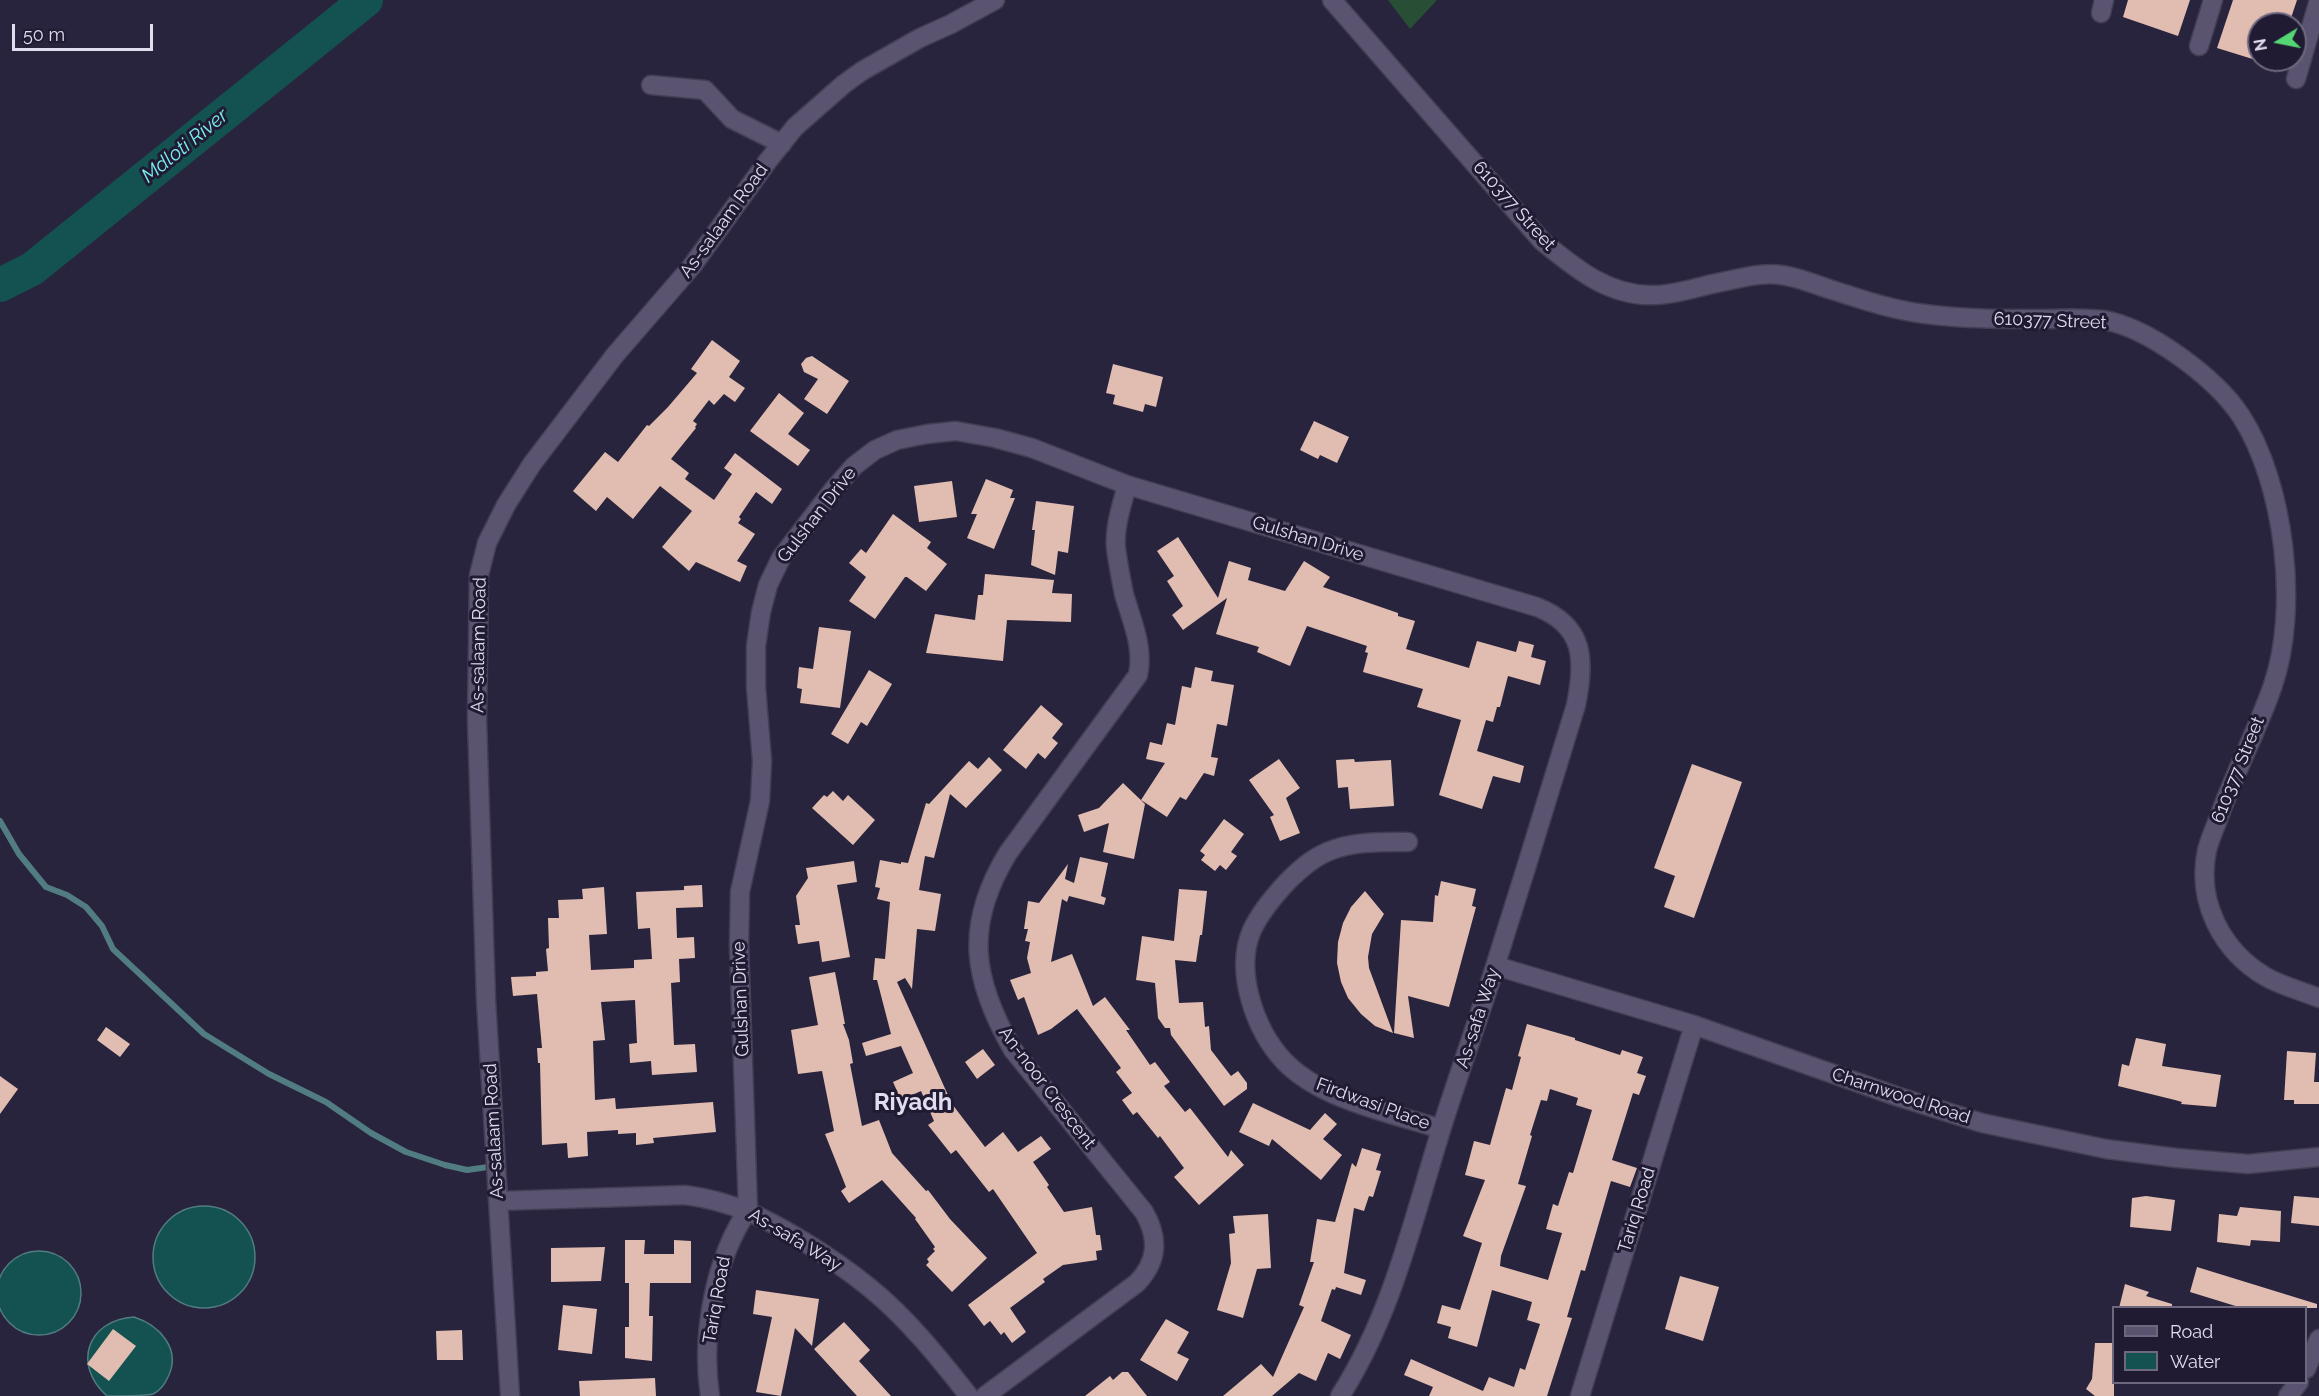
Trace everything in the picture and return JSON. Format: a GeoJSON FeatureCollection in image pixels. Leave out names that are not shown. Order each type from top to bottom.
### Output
{"type":"FeatureCollection","features":[{"type":"Feature","properties":{"kind":"street","name":"As-salaam Road"},"geometry":{"type":"LineString","coordinates":[[510,1396],[486,1000],[477,720],[479,575],[487,543],[506,505],[532,464],[615,355],[692,266],[795,127],[844,84],[920,38],[995,0]]}},
{"type":"Feature","properties":{"kind":"street","name":"610377 Street"},"geometry":{"type":"LineString","coordinates":[[1332,0],[1542,241],[1572,266],[1603,285],[1626,292],[1655,295],[1727,281],[1781,275],[1874,303],[1922,314],[1958,318],[2104,320],[2135,330],[2161,345],[2195,367],[2219,389],[2241,416],[2268,477],[2278,518],[2287,603],[2286,629],[2273,686],[2237,769],[2207,850],[2205,872],[2207,893],[2212,919],[2224,940],[2245,962],[2268,978],[2319,998]]}},
{"type":"Feature","properties":{"kind":"street"},"geometry":{"type":"LineString","coordinates":[[2199,46],[2213,0]]}},
{"type":"Feature","properties":{"kind":"street"},"geometry":{"type":"LineString","coordinates":[[2296,79],[2319,0]]}},
{"type":"Feature","properties":{"kind":"street"},"geometry":{"type":"LineString","coordinates":[[651,85],[705,90],[732,119],[782,144]]}},
{"type":"Feature","properties":{"kind":"street","name":"Gulshan Drive"},"geometry":{"type":"LineString","coordinates":[[748,1210],[739,945],[740,892],[760,801],[762,760],[756,687],[756,646],[761,612],[768,585],[781,558],[833,490],[854,466],[875,450],[897,440],[956,432],[995,438],[1032,448],[1127,484],[1537,607],[1562,620],[1572,632]]}},
{"type":"Feature","properties":{"kind":"street","name":"An-noor Crescent"},"geometry":{"type":"LineString","coordinates":[[985,1396],[1137,1282],[1149,1271],[1154,1251],[1153,1231],[1144,1212],[1008,1041],[997,1022],[984,990],[978,952],[979,926],[995,873],[1138,675],[1141,662],[1140,647],[1124,594],[1116,545],[1116,531],[1127,484]]}},
{"type":"Feature","properties":{"kind":"street","name":"As-safa Way"},"geometry":{"type":"LineString","coordinates":[[1340,1396],[1360,1365],[1380,1320],[1415,1219],[1441,1129],[1496,966],[1576,705],[1581,679],[1581,662],[1578,644],[1572,632]]}},
{"type":"Feature","properties":{"kind":"street","name":"Firdwasi Place"},"geometry":{"type":"LineString","coordinates":[[1408,842],[1380,842],[1346,846],[1324,853],[1303,867],[1276,894],[1253,929],[1246,959],[1246,978],[1252,1005],[1262,1030],[1272,1047],[1298,1074],[1331,1092],[1441,1129]]}},
{"type":"Feature","properties":{"kind":"street","name":"Charnwood Road"},"geometry":{"type":"LineString","coordinates":[[1496,966],[1694,1025],[1896,1096],[1972,1119],[2106,1149],[2248,1164],[2319,1157]]}},
{"type":"Feature","properties":{"kind":"street","name":"Tariq Road"},"geometry":{"type":"LineString","coordinates":[[1581,1396],[1694,1025]]}},
{"type":"Feature","properties":{"kind":"street","name":"As-safa Way"},"geometry":{"type":"LineString","coordinates":[[498,1201],[684,1195],[710,1198],[748,1210],[829,1257],[871,1288],[914,1330],[969,1396]]}},
{"type":"Feature","properties":{"kind":"street","name":"Tariq Road"},"geometry":{"type":"LineString","coordinates":[[710,1396],[708,1340],[721,1265],[736,1227],[748,1210]]}},
{"type":"Feature","properties":{"kind":"street"},"geometry":{"type":"LineString","coordinates":[[2307,1367],[2319,1339]]}},
{"type":"Feature","properties":{"kind":"street"},"geometry":{"type":"LineString","coordinates":[[2288,1396],[2298,1384]]}},
{"type":"Feature","properties":{"kind":"shaded area"},"geometry":{"type":"Polygon","coordinates":[[[1388,0],[1437,0],[1410,29],[1388,0]]]}},
{"type":"Feature","properties":{"kind":"water"},"geometry":{"type":"Polygon","coordinates":[[[204,1206],[223,1210],[240,1221],[251,1238],[255,1257],[251,1276],[240,1293],[223,1304],[204,1308],[185,1304],[168,1293],[157,1276],[153,1257],[157,1238],[168,1221],[185,1210],[204,1206]]]}},
{"type":"Feature","properties":{"kind":"water"},"geometry":{"type":"Polygon","coordinates":[[[39,1251],[55,1254],[69,1263],[80,1285],[78,1309],[69,1323],[55,1332],[39,1335],[23,1332],[9,1323],[0,1309],[0,1277],[9,1263],[23,1254],[39,1251]]]}},
{"type":"Feature","properties":{"kind":"water"},"geometry":{"type":"Polygon","coordinates":[[[134,1317],[152,1326],[166,1340],[172,1357],[172,1367],[164,1384],[153,1394],[107,1396],[96,1384],[90,1371],[88,1358],[90,1346],[105,1326],[118,1320],[134,1317]]]}},
{"type":"Feature","properties":{"kind":"building"},"geometry":{"type":"Polygon","coordinates":[[[2128,0],[2190,0],[2178,36],[2123,17],[2128,0]]]}},
{"type":"Feature","properties":{"kind":"building"},"geometry":{"type":"Polygon","coordinates":[[[2233,0],[2297,0],[2293,12],[2247,12],[2247,57],[2217,48],[2233,0]]]}},
{"type":"Feature","properties":{"kind":"building"},"geometry":{"type":"Polygon","coordinates":[[[712,340],[740,361],[729,377],[745,388],[735,402],[724,394],[714,405],[709,400],[693,421],[697,424],[696,428],[671,459],[689,473],[685,479],[714,500],[732,474],[724,468],[735,453],[782,489],[772,504],[756,492],[739,517],[741,519],[738,523],[755,534],[737,561],[747,566],[740,582],[696,562],[689,571],[662,547],[692,511],[660,486],[633,519],[607,497],[596,511],[573,491],[605,452],[618,462],[647,425],[649,426],[668,407],[697,373],[691,369],[712,340]]]}},
{"type":"Feature","properties":{"kind":"building"},"geometry":{"type":"Polygon","coordinates":[[[812,356],[849,381],[827,414],[804,399],[818,379],[804,372],[801,364],[806,358],[812,356]]]}},
{"type":"Feature","properties":{"kind":"building"},"geometry":{"type":"Polygon","coordinates":[[[1113,364],[1163,377],[1156,407],[1145,404],[1143,412],[1113,404],[1115,395],[1106,393],[1113,364]]]}},
{"type":"Feature","properties":{"kind":"building"},"geometry":{"type":"Polygon","coordinates":[[[779,393],[804,413],[788,434],[810,450],[798,466],[750,431],[779,393]]]}},
{"type":"Feature","properties":{"kind":"building"},"geometry":{"type":"Polygon","coordinates":[[[1314,421],[1349,437],[1337,463],[1320,455],[1318,459],[1300,450],[1314,421]]]}},
{"type":"Feature","properties":{"kind":"building"},"geometry":{"type":"Polygon","coordinates":[[[986,479],[1013,490],[1010,498],[1015,498],[994,549],[967,538],[977,514],[971,514],[986,479]]]}},
{"type":"Feature","properties":{"kind":"building"},"geometry":{"type":"Polygon","coordinates":[[[952,481],[957,517],[919,522],[914,486],[952,481]]]}},
{"type":"Feature","properties":{"kind":"building"},"geometry":{"type":"Polygon","coordinates":[[[1036,501],[1074,506],[1068,553],[1058,551],[1055,575],[1031,565],[1036,501]]]}},
{"type":"Feature","properties":{"kind":"building"},"geometry":{"type":"Polygon","coordinates":[[[893,514],[931,542],[927,548],[947,564],[926,591],[905,577],[875,619],[849,601],[866,577],[849,563],[861,549],[866,553],[893,514]]]}},
{"type":"Feature","properties":{"kind":"building"},"geometry":{"type":"Polygon","coordinates":[[[1178,537],[1218,598],[1229,561],[1251,568],[1248,580],[1285,591],[1304,561],[1330,577],[1323,587],[1415,621],[1406,649],[1469,668],[1477,641],[1516,652],[1519,641],[1534,645],[1531,657],[1546,661],[1540,685],[1508,676],[1500,707],[1497,707],[1493,722],[1486,720],[1477,751],[1524,766],[1520,783],[1493,776],[1482,809],[1439,795],[1461,720],[1417,707],[1423,689],[1363,672],[1368,653],[1365,652],[1367,646],[1307,626],[1290,666],[1257,652],[1259,647],[1216,634],[1227,598],[1183,630],[1172,615],[1183,606],[1167,581],[1174,576],[1157,551],[1178,537]]]}},
{"type":"Feature","properties":{"kind":"building"},"geometry":{"type":"Polygon","coordinates":[[[985,574],[1054,580],[1052,593],[1072,594],[1071,622],[1007,620],[1003,661],[926,653],[935,614],[975,620],[978,595],[983,595],[985,574]]]}},
{"type":"Feature","properties":{"kind":"building"},"geometry":{"type":"Polygon","coordinates":[[[819,627],[851,631],[840,708],[800,703],[802,689],[797,688],[799,667],[813,669],[819,627]]]}},
{"type":"Feature","properties":{"kind":"building"},"geometry":{"type":"Polygon","coordinates":[[[1195,667],[1213,671],[1211,681],[1234,685],[1227,726],[1217,724],[1211,757],[1218,758],[1214,776],[1204,773],[1186,800],[1180,797],[1167,817],[1141,800],[1165,763],[1146,759],[1150,742],[1162,745],[1167,723],[1175,725],[1182,686],[1191,688],[1195,667]]]}},
{"type":"Feature","properties":{"kind":"building"},"geometry":{"type":"Polygon","coordinates":[[[869,670],[892,684],[867,726],[861,722],[848,744],[831,734],[869,670]]]}},
{"type":"Feature","properties":{"kind":"building"},"geometry":{"type":"Polygon","coordinates":[[[1041,705],[1063,724],[1052,738],[1058,743],[1045,759],[1038,753],[1026,769],[1003,750],[1041,705]]]}},
{"type":"Feature","properties":{"kind":"building"},"geometry":{"type":"Polygon","coordinates":[[[989,757],[1002,770],[966,808],[950,794],[934,858],[925,856],[919,890],[941,894],[935,931],[917,929],[912,989],[905,978],[897,982],[952,1104],[985,1147],[1003,1132],[1018,1152],[1041,1136],[1051,1149],[1033,1162],[1064,1212],[1092,1207],[1096,1235],[1100,1235],[1102,1250],[1096,1251],[1097,1260],[1063,1265],[1043,1279],[1045,1282],[1010,1308],[1026,1332],[1012,1343],[1004,1332],[1001,1335],[990,1321],[984,1326],[968,1305],[1037,1253],[993,1189],[989,1192],[956,1150],[951,1154],[928,1125],[934,1121],[921,1091],[901,1100],[893,1082],[913,1073],[901,1046],[866,1056],[862,1043],[891,1034],[877,980],[873,980],[875,958],[885,959],[890,902],[877,899],[880,888],[875,887],[880,860],[908,863],[926,803],[929,804],[969,761],[978,769],[989,757]]]}},
{"type":"Feature","properties":{"kind":"building"},"geometry":{"type":"Polygon","coordinates":[[[1279,759],[1300,788],[1286,798],[1300,833],[1280,841],[1270,817],[1274,815],[1249,780],[1279,759]]]}},
{"type":"Feature","properties":{"kind":"building"},"geometry":{"type":"Polygon","coordinates":[[[1354,759],[1355,762],[1391,760],[1394,806],[1350,809],[1348,787],[1338,788],[1336,760],[1354,759]]]}},
{"type":"Feature","properties":{"kind":"building"},"geometry":{"type":"Polygon","coordinates":[[[1692,764],[1742,782],[1694,918],[1664,907],[1675,876],[1654,868],[1692,764]]]}},
{"type":"Feature","properties":{"kind":"building"},"geometry":{"type":"Polygon","coordinates":[[[1123,783],[1145,804],[1134,859],[1103,852],[1109,823],[1084,832],[1078,815],[1099,808],[1123,783]]]}},
{"type":"Feature","properties":{"kind":"building"},"geometry":{"type":"Polygon","coordinates":[[[833,791],[843,801],[848,795],[875,820],[853,845],[812,808],[824,795],[827,797],[833,791]]]}},
{"type":"Feature","properties":{"kind":"building"},"geometry":{"type":"Polygon","coordinates":[[[1224,819],[1244,834],[1231,852],[1237,856],[1226,870],[1220,865],[1215,871],[1201,860],[1205,855],[1200,851],[1224,819]]]}},
{"type":"Feature","properties":{"kind":"building"},"geometry":{"type":"Polygon","coordinates":[[[1080,857],[1108,863],[1101,896],[1106,898],[1104,905],[1069,896],[1067,902],[1062,899],[1051,962],[1072,954],[1093,1006],[1105,997],[1130,1030],[1126,1030],[1150,1065],[1155,1062],[1170,1082],[1164,1086],[1185,1112],[1190,1108],[1228,1157],[1231,1150],[1244,1165],[1199,1205],[1174,1177],[1184,1168],[1160,1136],[1158,1138],[1137,1112],[1133,1115],[1122,1100],[1132,1093],[1116,1072],[1121,1068],[1077,1009],[1051,1029],[1038,1035],[1024,997],[1018,1000],[1010,980],[1031,973],[1027,958],[1030,942],[1025,941],[1028,929],[1024,929],[1028,901],[1039,903],[1068,864],[1065,879],[1074,883],[1080,857]]]}},
{"type":"Feature","properties":{"kind":"building"},"geometry":{"type":"Polygon","coordinates":[[[854,861],[857,882],[837,885],[850,957],[822,962],[819,941],[798,944],[795,925],[800,925],[796,896],[808,878],[806,868],[854,861]]]}},
{"type":"Feature","properties":{"kind":"building"},"geometry":{"type":"Polygon","coordinates":[[[1441,881],[1476,889],[1472,906],[1476,907],[1449,1007],[1408,996],[1414,1038],[1394,1033],[1401,920],[1433,922],[1435,895],[1438,896],[1441,881]]]}},
{"type":"Feature","properties":{"kind":"building"},"geometry":{"type":"Polygon","coordinates":[[[702,885],[703,907],[676,908],[677,938],[694,937],[695,958],[679,959],[680,982],[671,983],[674,1045],[695,1044],[697,1072],[652,1075],[651,1061],[630,1063],[629,1044],[637,1043],[635,1000],[601,1002],[605,1040],[593,1041],[595,1100],[615,1098],[616,1109],[713,1102],[716,1132],[653,1138],[654,1143],[636,1145],[636,1133],[618,1134],[618,1130],[587,1132],[588,1156],[568,1158],[567,1143],[542,1145],[540,1063],[538,1063],[537,1048],[542,1048],[537,994],[513,996],[511,977],[536,976],[536,972],[548,971],[546,949],[549,948],[548,918],[559,918],[558,900],[583,899],[582,889],[604,887],[607,934],[589,935],[591,970],[634,968],[634,960],[652,959],[650,928],[638,929],[636,892],[684,890],[684,886],[702,885]]]}},
{"type":"Feature","properties":{"kind":"building"},"geometry":{"type":"Polygon","coordinates":[[[1179,889],[1207,891],[1196,962],[1175,960],[1179,1003],[1203,1002],[1205,1027],[1209,1026],[1211,1050],[1231,1076],[1238,1071],[1247,1083],[1247,1089],[1224,1106],[1171,1035],[1170,1028],[1165,1028],[1158,1018],[1155,983],[1136,980],[1142,936],[1174,941],[1179,889]]]}},
{"type":"Feature","properties":{"kind":"building"},"geometry":{"type":"Polygon","coordinates":[[[1365,891],[1384,914],[1372,934],[1368,957],[1369,968],[1393,1033],[1375,1026],[1348,998],[1341,982],[1337,963],[1338,942],[1343,923],[1351,907],[1365,891]]]}},
{"type":"Feature","properties":{"kind":"building"},"geometry":{"type":"Polygon","coordinates":[[[835,972],[845,1024],[843,1024],[849,1040],[853,1063],[850,1064],[862,1126],[879,1120],[892,1153],[926,1191],[928,1190],[950,1219],[987,1258],[952,1292],[926,1265],[935,1247],[916,1218],[882,1180],[849,1203],[841,1191],[846,1187],[825,1134],[834,1131],[822,1071],[798,1074],[791,1030],[818,1025],[809,977],[835,972]]]}},
{"type":"Feature","properties":{"kind":"building"},"geometry":{"type":"Polygon","coordinates":[[[1527,1024],[1575,1038],[1575,1040],[1620,1055],[1622,1050],[1643,1057],[1637,1073],[1646,1076],[1639,1095],[1633,1093],[1612,1160],[1637,1168],[1630,1187],[1611,1181],[1585,1271],[1581,1270],[1567,1317],[1572,1318],[1547,1396],[1429,1396],[1433,1387],[1404,1375],[1411,1359],[1483,1391],[1489,1377],[1514,1387],[1520,1368],[1525,1370],[1540,1324],[1527,1320],[1532,1302],[1492,1290],[1477,1347],[1448,1338],[1451,1327],[1437,1323],[1442,1305],[1460,1310],[1482,1243],[1463,1236],[1485,1180],[1465,1175],[1474,1141],[1490,1145],[1506,1088],[1512,1090],[1521,1057],[1518,1056],[1527,1024]],[[1550,1089],[1547,1101],[1541,1100],[1518,1184],[1526,1186],[1501,1256],[1500,1266],[1548,1280],[1562,1233],[1546,1229],[1553,1204],[1558,1206],[1569,1172],[1573,1173],[1592,1110],[1576,1105],[1578,1098],[1550,1089]]]}},
{"type":"Feature","properties":{"kind":"building"},"geometry":{"type":"Polygon","coordinates":[[[106,1027],[130,1044],[120,1057],[97,1040],[106,1027]]]}},
{"type":"Feature","properties":{"kind":"building"},"geometry":{"type":"Polygon","coordinates":[[[2136,1038],[2166,1044],[2162,1066],[2221,1075],[2216,1107],[2181,1104],[2182,1102],[2118,1086],[2122,1064],[2129,1066],[2136,1038]]]}},
{"type":"Feature","properties":{"kind":"building"},"geometry":{"type":"Polygon","coordinates":[[[983,1049],[995,1065],[977,1079],[965,1062],[983,1049]]]}},
{"type":"Feature","properties":{"kind":"building"},"geometry":{"type":"Polygon","coordinates":[[[2287,1051],[2316,1053],[2314,1082],[2319,1082],[2319,1104],[2294,1104],[2294,1100],[2284,1100],[2287,1051]]]}},
{"type":"Feature","properties":{"kind":"building"},"geometry":{"type":"Polygon","coordinates":[[[0,1076],[18,1089],[0,1114],[0,1076]]]}},
{"type":"Feature","properties":{"kind":"building"},"geometry":{"type":"Polygon","coordinates":[[[1253,1103],[1310,1130],[1325,1113],[1337,1124],[1323,1139],[1342,1155],[1321,1180],[1272,1139],[1269,1146],[1239,1132],[1253,1103]]]}},
{"type":"Feature","properties":{"kind":"building"},"geometry":{"type":"Polygon","coordinates":[[[1362,1148],[1381,1154],[1376,1170],[1381,1171],[1373,1197],[1369,1196],[1364,1211],[1354,1208],[1344,1273],[1366,1280],[1361,1295],[1336,1287],[1335,1290],[1332,1289],[1321,1321],[1351,1335],[1340,1359],[1328,1353],[1316,1381],[1299,1373],[1272,1396],[1223,1396],[1261,1364],[1273,1377],[1304,1307],[1299,1305],[1314,1262],[1310,1262],[1317,1219],[1335,1222],[1352,1163],[1356,1167],[1362,1148]]]}},
{"type":"Feature","properties":{"kind":"building"},"geometry":{"type":"Polygon","coordinates":[[[2146,1196],[2175,1200],[2171,1231],[2130,1227],[2132,1198],[2146,1196]]]}},
{"type":"Feature","properties":{"kind":"building"},"geometry":{"type":"Polygon","coordinates":[[[2294,1196],[2319,1198],[2319,1226],[2291,1223],[2294,1196]]]}},
{"type":"Feature","properties":{"kind":"building"},"geometry":{"type":"Polygon","coordinates":[[[2240,1207],[2281,1211],[2280,1242],[2251,1240],[2250,1246],[2217,1242],[2219,1214],[2237,1216],[2240,1207]]]}},
{"type":"Feature","properties":{"kind":"building"},"geometry":{"type":"Polygon","coordinates":[[[1268,1214],[1271,1268],[1257,1269],[1243,1318],[1217,1310],[1231,1263],[1229,1234],[1235,1233],[1233,1216],[1268,1214]]]}},
{"type":"Feature","properties":{"kind":"building"},"geometry":{"type":"Polygon","coordinates":[[[625,1240],[645,1240],[644,1254],[674,1254],[674,1240],[691,1241],[691,1283],[650,1283],[649,1316],[653,1316],[652,1361],[625,1358],[625,1327],[629,1327],[629,1283],[625,1283],[625,1240]]]}},
{"type":"Feature","properties":{"kind":"building"},"geometry":{"type":"Polygon","coordinates":[[[605,1247],[601,1281],[551,1282],[551,1248],[605,1247]]]}},
{"type":"Feature","properties":{"kind":"building"},"geometry":{"type":"Polygon","coordinates":[[[2197,1267],[2317,1304],[2317,1308],[2236,1306],[2190,1292],[2197,1267]]]}},
{"type":"Feature","properties":{"kind":"building"},"geometry":{"type":"Polygon","coordinates":[[[1680,1276],[1719,1287],[1703,1341],[1665,1329],[1680,1276]]]}},
{"type":"Feature","properties":{"kind":"building"},"geometry":{"type":"Polygon","coordinates":[[[2125,1284],[2149,1292],[2146,1296],[2172,1304],[2172,1306],[2120,1306],[2125,1284]]]}},
{"type":"Feature","properties":{"kind":"building"},"geometry":{"type":"Polygon","coordinates":[[[756,1290],[819,1299],[812,1346],[795,1328],[781,1396],[756,1392],[772,1317],[753,1314],[756,1290]]]}},
{"type":"Feature","properties":{"kind":"building"},"geometry":{"type":"Polygon","coordinates":[[[563,1305],[597,1309],[592,1354],[558,1350],[563,1305]]]}},
{"type":"Feature","properties":{"kind":"building"},"geometry":{"type":"Polygon","coordinates":[[[1166,1319],[1189,1332],[1177,1353],[1189,1359],[1177,1381],[1140,1360],[1166,1319]]]}},
{"type":"Feature","properties":{"kind":"building"},"geometry":{"type":"Polygon","coordinates":[[[844,1322],[870,1350],[859,1361],[891,1396],[857,1396],[814,1349],[844,1322]]]}},
{"type":"Feature","properties":{"kind":"building"},"geometry":{"type":"Polygon","coordinates":[[[113,1329],[136,1346],[109,1381],[87,1364],[113,1329]]]}},
{"type":"Feature","properties":{"kind":"building"},"geometry":{"type":"Polygon","coordinates":[[[462,1330],[463,1360],[437,1360],[436,1331],[462,1330]]]}},
{"type":"Feature","properties":{"kind":"building"},"geometry":{"type":"Polygon","coordinates":[[[2095,1343],[2112,1343],[2114,1396],[2095,1396],[2086,1389],[2092,1379],[2095,1343]]]}},
{"type":"Feature","properties":{"kind":"building"},"geometry":{"type":"Polygon","coordinates":[[[1122,1372],[1128,1372],[1147,1396],[1085,1396],[1110,1376],[1113,1380],[1122,1372]]]}},
{"type":"Feature","properties":{"kind":"building"},"geometry":{"type":"Polygon","coordinates":[[[655,1378],[656,1396],[580,1396],[579,1381],[655,1378]]]}},
{"type":"Feature","properties":{"kind":"waterway","name":"Mdloti River"},"geometry":{"type":"LineString","coordinates":[[0,285],[32,269],[366,0]]}},
{"type":"Feature","properties":{"kind":"waterway"},"geometry":{"type":"LineString","coordinates":[[0,821],[19,854],[46,887],[67,895],[86,907],[102,926],[113,949],[204,1034],[269,1074],[326,1102],[371,1133],[406,1152],[467,1170],[488,1167]]}},
{"type":"Feature","properties":{"kind":"district","name":"Riyadh"},"geometry":{"type":"Point","coordinates":[913,1103]}}]}
